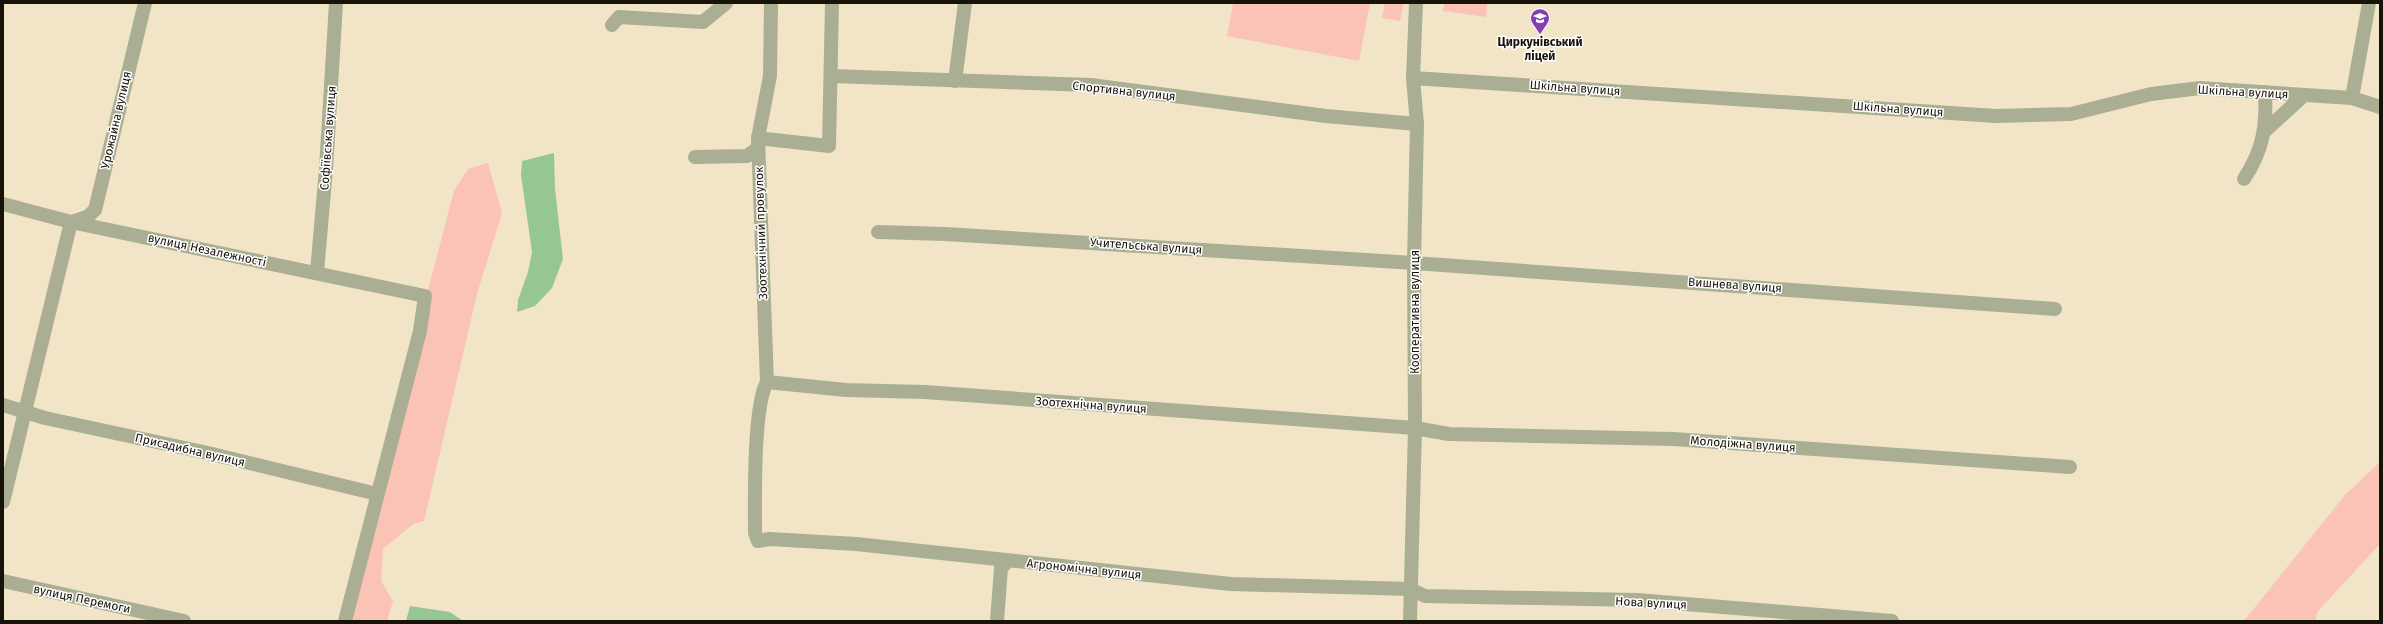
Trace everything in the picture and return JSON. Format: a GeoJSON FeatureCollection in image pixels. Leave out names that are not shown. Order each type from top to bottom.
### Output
{"type":"FeatureCollection","features":[{"type":"Feature","properties":{"kind":"street","name":"Урожайна вулиця"},"geometry":{"type":"LineString","coordinates":[[71,222],[87,217],[95,210],[145,3]]}},
{"type":"Feature","properties":{"kind":"street","name":"Софіївська вулиця"},"geometry":{"type":"LineString","coordinates":[[317,272],[326,169],[336,3]]}},
{"type":"Feature","properties":{"kind":"street"},"geometry":{"type":"LineString","coordinates":[[612,25],[619,17],[703,22],[726,3]]}},
{"type":"Feature","properties":{"kind":"street","name":"Зоотехнічний провулок"},"geometry":{"type":"LineString","coordinates":[[758,541],[755,533],[758,431],[761,392],[767,382],[758,143],[770,76],[771,3]]}},
{"type":"Feature","properties":{"kind":"street"},"geometry":{"type":"LineString","coordinates":[[695,157],[747,156],[758,143],[829,146],[832,3]]}},
{"type":"Feature","properties":{"kind":"street"},"geometry":{"type":"LineString","coordinates":[[955,81],[965,3]]}},
{"type":"Feature","properties":{"kind":"street","name":"Кооперативна вулиця"},"geometry":{"type":"LineString","coordinates":[[1410,621],[1416,428],[1414,264],[1416,124],[1413,78],[1416,3]]}},
{"type":"Feature","properties":{"kind":"street"},"geometry":{"type":"LineString","coordinates":[[2352,98],[2369,3]]}},
{"type":"Feature","properties":{"kind":"street","name":"Спортивна вулиця"},"geometry":{"type":"LineString","coordinates":[[831,76],[1091,85],[1326,116],[1416,124]]}},
{"type":"Feature","properties":{"kind":"street","name":"Шкільна вулиця"},"geometry":{"type":"LineString","coordinates":[[1413,78],[1996,116],[2071,114],[2151,94],[2200,88],[2303,96],[2352,98],[2380,107]]}},
{"type":"Feature","properties":{"kind":"street"},"geometry":{"type":"LineString","coordinates":[[2244,179],[2251,168],[2266,130],[2265,92]]}},
{"type":"Feature","properties":{"kind":"street"},"geometry":{"type":"LineString","coordinates":[[2266,130],[2303,96]]}},
{"type":"Feature","properties":{"kind":"street","name":"вулиця Незалежності"},"geometry":{"type":"LineString","coordinates":[[3,204],[71,222],[317,272],[410,294],[425,296],[425,305],[377,494]]}},
{"type":"Feature","properties":{"kind":"street"},"geometry":{"type":"LineString","coordinates":[[3,502],[71,222]]}},
{"type":"Feature","properties":{"kind":"street","name":"Учительська вулиця"},"geometry":{"type":"LineString","coordinates":[[878,232],[945,234],[1414,264]]}},
{"type":"Feature","properties":{"kind":"street","name":"Вишнева вулиця"},"geometry":{"type":"LineString","coordinates":[[1414,264],[2055,309]]}},
{"type":"Feature","properties":{"kind":"street","name":"Зоотехнічна вулиця"},"geometry":{"type":"LineString","coordinates":[[767,382],[846,390],[925,392],[1416,428]]}},
{"type":"Feature","properties":{"kind":"street","name":"Присадибна вулиця"},"geometry":{"type":"LineString","coordinates":[[3,405],[26,410],[45,418],[208,453],[377,494]]}},
{"type":"Feature","properties":{"kind":"street","name":"Молодіжна вулиця"},"geometry":{"type":"LineString","coordinates":[[1416,428],[1449,434],[1673,439],[2070,467]]}},
{"type":"Feature","properties":{"kind":"street"},"geometry":{"type":"LineString","coordinates":[[345,621],[377,494]]}},
{"type":"Feature","properties":{"kind":"street","name":"Агрономічна вулиця"},"geometry":{"type":"LineString","coordinates":[[758,541],[770,539],[856,544],[1231,584],[1410,589]]}},
{"type":"Feature","properties":{"kind":"street"},"geometry":{"type":"LineString","coordinates":[[997,621],[1001,568],[1008,561]]}},
{"type":"Feature","properties":{"kind":"street","name":"вулиця Перемоги"},"geometry":{"type":"LineString","coordinates":[[3,581],[184,621]]}},
{"type":"Feature","properties":{"kind":"street","name":"Нова вулиця"},"geometry":{"type":"LineString","coordinates":[[1410,589],[1425,596],[1637,600],[1892,621]]}},
{"type":"Feature","properties":{"kind":"shaded area"},"geometry":{"type":"Polygon","coordinates":[[[1233,3],[1370,3],[1359,61],[1227,36],[1233,3]]]}},
{"type":"Feature","properties":{"kind":"shaded area"},"geometry":{"type":"Polygon","coordinates":[[[1385,3],[1404,3],[1400,21],[1382,18],[1385,3]]]}},
{"type":"Feature","properties":{"kind":"shaded area"},"geometry":{"type":"Polygon","coordinates":[[[1444,3],[1487,3],[1486,17],[1443,11],[1444,3]]]}},
{"type":"Feature","properties":{"kind":"shaded area"},"geometry":{"type":"Polygon","coordinates":[[[554,153],[555,189],[563,259],[552,288],[535,306],[517,312],[518,300],[528,272],[532,252],[521,175],[522,161],[554,153]]]}},
{"type":"Feature","properties":{"kind":"shaded area"},"geometry":{"type":"Polygon","coordinates":[[[488,163],[502,213],[477,294],[424,521],[413,524],[383,549],[381,581],[393,601],[387,621],[341,621],[454,191],[468,169],[488,163]]]}},
{"type":"Feature","properties":{"kind":"shaded area"},"geometry":{"type":"Polygon","coordinates":[[[2380,462],[2380,544],[2318,611],[2315,621],[2244,621],[2345,495],[2380,462]]]}},
{"type":"Feature","properties":{"kind":"shaded area"},"geometry":{"type":"Polygon","coordinates":[[[410,606],[450,612],[463,621],[406,621],[410,606]]]}},
{"type":"Feature","properties":{"kind":"place","name":"Циркунівський ліцей"},"geometry":{"type":"Point","coordinates":[1540,35]}}]}
